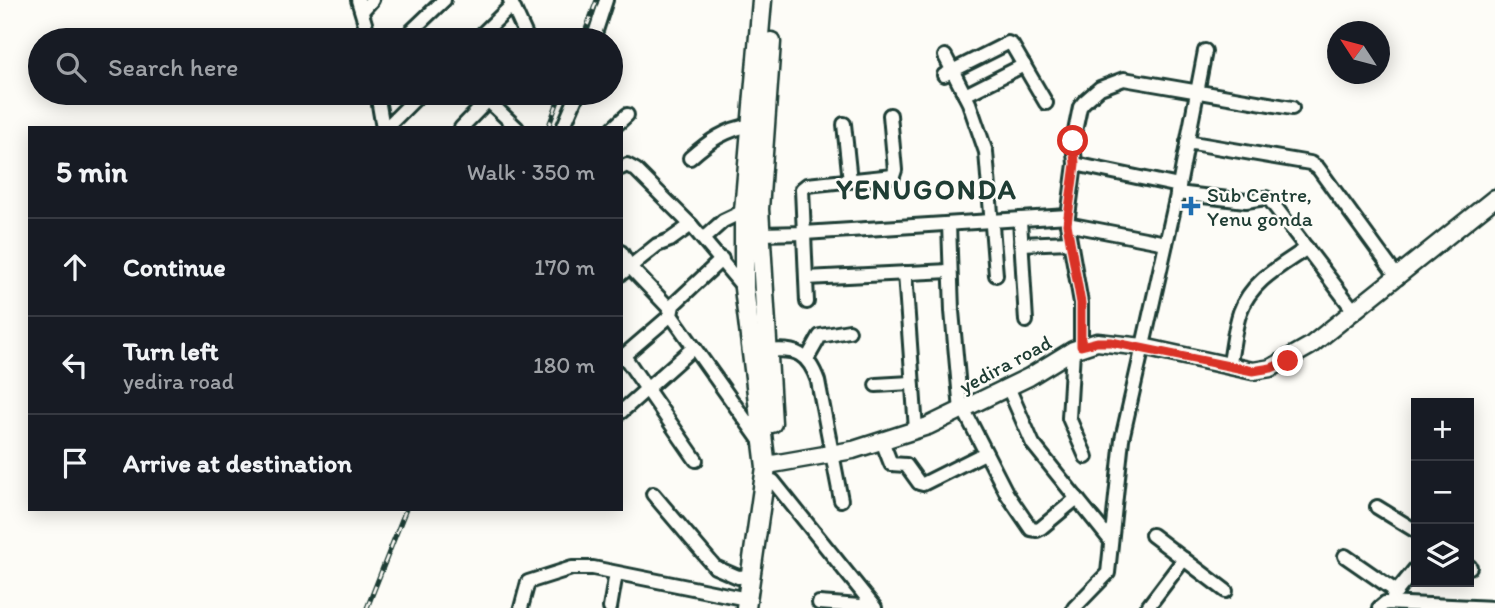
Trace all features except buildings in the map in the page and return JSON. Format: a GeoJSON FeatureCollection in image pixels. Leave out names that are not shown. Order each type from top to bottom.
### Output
{"type":"FeatureCollection","features":[{"type":"Feature","properties":{"kind":"highway"},"geometry":{"type":"LineString","coordinates":[[749,605],[766,467],[744,288],[744,211],[762,0]]}},
{"type":"Feature","properties":{"kind":"highway"},"geometry":{"type":"LineString","coordinates":[[749,605],[771,511],[773,473],[759,209],[773,0]]}},
{"type":"Feature","properties":{"kind":"main road","name":"yedira road"},"geometry":{"type":"LineString","coordinates":[[773,473],[916,430],[1008,387],[1077,348],[1104,342],[1143,347],[1253,371],[1271,368],[1310,346],[1492,204]]}},
{"type":"Feature","properties":{"kind":"street"},"geometry":{"type":"LineString","coordinates":[[367,28],[360,5],[372,0]]}},
{"type":"Feature","properties":{"kind":"street"},"geometry":{"type":"LineString","coordinates":[[415,28],[444,0]]}},
{"type":"Feature","properties":{"kind":"street"},"geometry":{"type":"LineString","coordinates":[[597,28],[606,0]]}},
{"type":"Feature","properties":{"kind":"street"},"geometry":{"type":"LineString","coordinates":[[486,28],[510,3],[522,28]]}},
{"type":"Feature","properties":{"kind":"street"},"geometry":{"type":"LineString","coordinates":[[948,73],[1008,43],[1012,45],[1046,103]]}},
{"type":"Feature","properties":{"kind":"street"},"geometry":{"type":"LineString","coordinates":[[1074,608],[1108,573],[1120,454],[1178,190],[1205,51]]}},
{"type":"Feature","properties":{"kind":"street"},"geometry":{"type":"LineString","coordinates":[[945,56],[948,73],[965,95],[986,152],[996,275]]}},
{"type":"Feature","properties":{"kind":"street"},"geometry":{"type":"LineString","coordinates":[[965,95],[1024,65]]}},
{"type":"Feature","properties":{"kind":"street"},"geometry":{"type":"LineString","coordinates":[[1086,457],[1069,418],[1081,303],[1067,220],[1075,164],[1073,141],[1080,107],[1091,94],[1124,79],[1292,108]]}},
{"type":"Feature","properties":{"kind":"street"},"geometry":{"type":"LineString","coordinates":[[379,105],[384,126]]}},
{"type":"Feature","properties":{"kind":"street"},"geometry":{"type":"LineString","coordinates":[[386,126],[408,105]]}},
{"type":"Feature","properties":{"kind":"street"},"geometry":{"type":"LineString","coordinates":[[463,126],[480,105]]}},
{"type":"Feature","properties":{"kind":"street"},"geometry":{"type":"LineString","coordinates":[[497,105],[515,126]]}},
{"type":"Feature","properties":{"kind":"street"},"geometry":{"type":"LineString","coordinates":[[564,126],[573,105]]}},
{"type":"Feature","properties":{"kind":"street"},"geometry":{"type":"LineString","coordinates":[[615,126],[627,115]]}},
{"type":"Feature","properties":{"kind":"street"},"geometry":{"type":"LineString","coordinates":[[807,302],[801,193],[804,187],[890,177],[894,174],[890,115]]}},
{"type":"Feature","properties":{"kind":"street"},"geometry":{"type":"LineString","coordinates":[[844,124],[850,181]]}},
{"type":"Feature","properties":{"kind":"street"},"geometry":{"type":"LineString","coordinates":[[690,158],[722,134],[752,125]]}},
{"type":"Feature","properties":{"kind":"street"},"geometry":{"type":"LineString","coordinates":[[1187,142],[1310,163],[1318,168],[1398,278]]}},
{"type":"Feature","properties":{"kind":"street"},"geometry":{"type":"LineString","coordinates":[[623,163],[636,170],[691,225],[744,288]]}},
{"type":"Feature","properties":{"kind":"street"},"geometry":{"type":"LineString","coordinates":[[1075,164],[1178,190],[1246,201],[1266,198],[1272,202],[1355,312]]}},
{"type":"Feature","properties":{"kind":"street"},"geometry":{"type":"LineString","coordinates":[[703,239],[723,220],[744,211]]}},
{"type":"Feature","properties":{"kind":"street"},"geometry":{"type":"LineString","coordinates":[[760,234],[1020,220],[1067,220],[1166,243]]}},
{"type":"Feature","properties":{"kind":"street"},"geometry":{"type":"LineString","coordinates":[[1020,220],[1026,321]]}},
{"type":"Feature","properties":{"kind":"street"},"geometry":{"type":"LineString","coordinates":[[948,224],[962,410],[1007,494],[1031,529],[1041,528],[1077,498]]}},
{"type":"Feature","properties":{"kind":"street"},"geometry":{"type":"LineString","coordinates":[[691,225],[670,240],[657,245],[626,271],[671,313],[764,445]]}},
{"type":"Feature","properties":{"kind":"street"},"geometry":{"type":"LineString","coordinates":[[1021,244],[1069,242]]}},
{"type":"Feature","properties":{"kind":"street"},"geometry":{"type":"LineString","coordinates":[[1229,367],[1239,315],[1249,295],[1263,278],[1307,248]]}},
{"type":"Feature","properties":{"kind":"street"},"geometry":{"type":"LineString","coordinates":[[696,460],[646,389],[624,352],[671,313],[673,305],[722,259]]}},
{"type":"Feature","properties":{"kind":"street"},"geometry":{"type":"LineString","coordinates":[[806,278],[950,271]]}},
{"type":"Feature","properties":{"kind":"street"},"geometry":{"type":"LineString","coordinates":[[905,274],[916,430]]}},
{"type":"Feature","properties":{"kind":"street"},"geometry":{"type":"LineString","coordinates":[[807,359],[820,336],[849,331]]}},
{"type":"Feature","properties":{"kind":"street"},"geometry":{"type":"LineString","coordinates":[[623,410],[694,347]]}},
{"type":"Feature","properties":{"kind":"street"},"geometry":{"type":"LineString","coordinates":[[768,351],[795,351],[813,367],[841,500]]}},
{"type":"Feature","properties":{"kind":"street"},"geometry":{"type":"LineString","coordinates":[[876,385],[911,383]]}},
{"type":"Feature","properties":{"kind":"street"},"geometry":{"type":"LineString","coordinates":[[1008,387],[1034,444],[1111,541]]}},
{"type":"Feature","properties":{"kind":"street"},"geometry":{"type":"LineString","coordinates":[[882,441],[891,464],[904,464],[923,484],[985,453]]}},
{"type":"Feature","properties":{"kind":"street"},"geometry":{"type":"LineString","coordinates":[[773,473],[875,607]]}},
{"type":"Feature","properties":{"kind":"street"},"geometry":{"type":"LineString","coordinates":[[653,494],[715,567],[738,577],[751,576]]}},
{"type":"Feature","properties":{"kind":"street"},"geometry":{"type":"LineString","coordinates":[[1377,507],[1411,528]]}},
{"type":"Feature","properties":{"kind":"street"},"geometry":{"type":"LineString","coordinates":[[1152,535],[1226,591]]}},
{"type":"Feature","properties":{"kind":"street"},"geometry":{"type":"LineString","coordinates":[[1345,556],[1397,592]]}},
{"type":"Feature","properties":{"kind":"street"},"geometry":{"type":"LineString","coordinates":[[1153,606],[1184,559]]}},
{"type":"Feature","properties":{"kind":"street"},"geometry":{"type":"LineString","coordinates":[[521,608],[526,584],[530,580],[572,568],[593,568],[617,573],[749,605]]}},
{"type":"Feature","properties":{"kind":"street"},"geometry":{"type":"LineString","coordinates":[[610,608],[617,573]]}},
{"type":"Feature","properties":{"kind":"street"},"geometry":{"type":"LineString","coordinates":[[1382,606],[1411,574]]}},
{"type":"Feature","properties":{"kind":"street"},"geometry":{"type":"LineString","coordinates":[[819,603],[875,607]]}},
{"type":"Feature","properties":{"kind":"street"},"geometry":{"type":"LineString","coordinates":[[1382,606],[1495,608]]}},
{"type":"Feature","properties":{"kind":"railway"},"geometry":{"type":"LineString","coordinates":[[586,28],[597,0]]}},
{"type":"Feature","properties":{"kind":"railway"},"geometry":{"type":"LineString","coordinates":[[549,126],[557,105]]}},
{"type":"Feature","properties":{"kind":"railway"},"geometry":{"type":"LineString","coordinates":[[367,608],[405,511]]}},
{"type":"Feature","properties":{"kind":"place","name":"Sub Centre, Yenu gonda"},"geometry":{"type":"Point","coordinates":[1191,206]}},
{"type":"Feature","properties":{"kind":"district","name":"YENUGONDA"},"geometry":{"type":"Point","coordinates":[927,189]}},
{"type":"Feature","properties":{"kind":"route"},"geometry":{"type":"LineString","coordinates":[[1073,141],[1075,164],[1067,224],[1081,303],[1081,346],[1111,342],[1253,371],[1288,361]]}}]}
